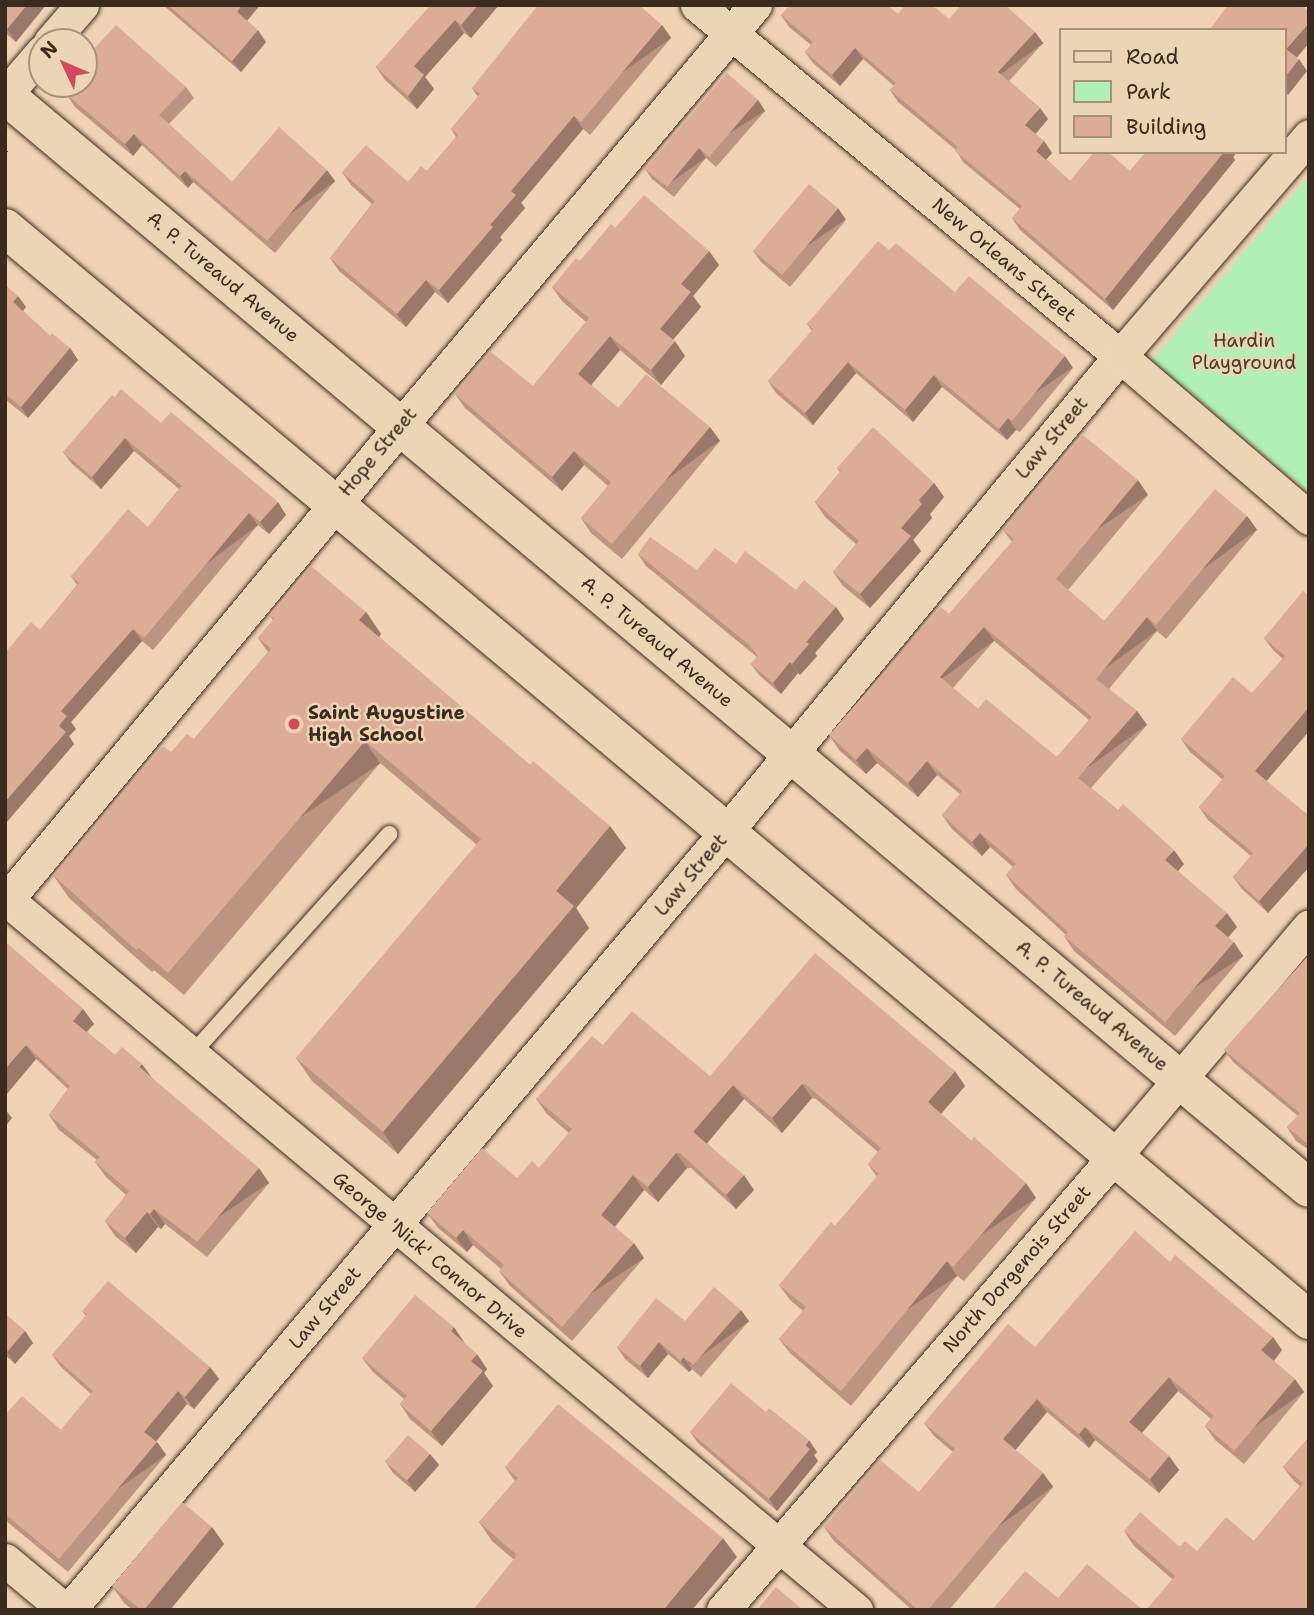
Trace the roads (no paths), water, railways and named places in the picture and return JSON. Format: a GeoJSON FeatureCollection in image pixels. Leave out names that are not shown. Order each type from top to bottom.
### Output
{"type":"FeatureCollection","features":[{"type":"Feature","properties":{"kind":"street"},"geometry":{"type":"LineString","coordinates":[[62,28],[82,5]]}},
{"type":"Feature","properties":{"kind":"street","name":"New Orleans Street"},"geometry":{"type":"LineString","coordinates":[[697,5],[1121,356],[1309,518]]}},
{"type":"Feature","properties":{"kind":"street","name":"Hope Street"},"geometry":{"type":"LineString","coordinates":[[6,900],[755,5]]}},
{"type":"Feature","properties":{"kind":"street"},"geometry":{"type":"LineString","coordinates":[[5,95],[28,68]]}},
{"type":"Feature","properties":{"kind":"street","name":"A. P. Tureaud Avenue"},"geometry":{"type":"LineString","coordinates":[[5,95],[1309,1188]]}},
{"type":"Feature","properties":{"kind":"street","name":"Law Street"},"geometry":{"type":"LineString","coordinates":[[67,1610],[395,1227],[1121,356],[1309,136]]}},
{"type":"Feature","properties":{"kind":"street"},"geometry":{"type":"LineString","coordinates":[[5,228],[1309,1320]]}},
{"type":"Feature","properties":{"kind":"street","name":"George 'Nick' Connor Drive"},"geometry":{"type":"LineString","coordinates":[[6,900],[856,1610]]}},
{"type":"Feature","properties":{"kind":"street","name":"North Dorgenois Street"},"geometry":{"type":"LineString","coordinates":[[723,1610],[777,1544],[1114,1157],[1309,926]]}},
{"type":"Feature","properties":{"kind":"street"},"geometry":{"type":"LineString","coordinates":[[5,1560],[67,1610]]}},
{"type":"Feature","properties":{"kind":"lane"},"geometry":{"type":"LineString","coordinates":[[191,1055],[389,834]]}},
{"type":"Feature","properties":{"kind":"place","name":"Saint Augustine High School"},"geometry":{"type":"Point","coordinates":[294,724]}},
{"type":"Feature","properties":{"kind":"park label","name":"Hardin Playground"},"geometry":{"type":"Point","coordinates":[1244,352]}}]}
